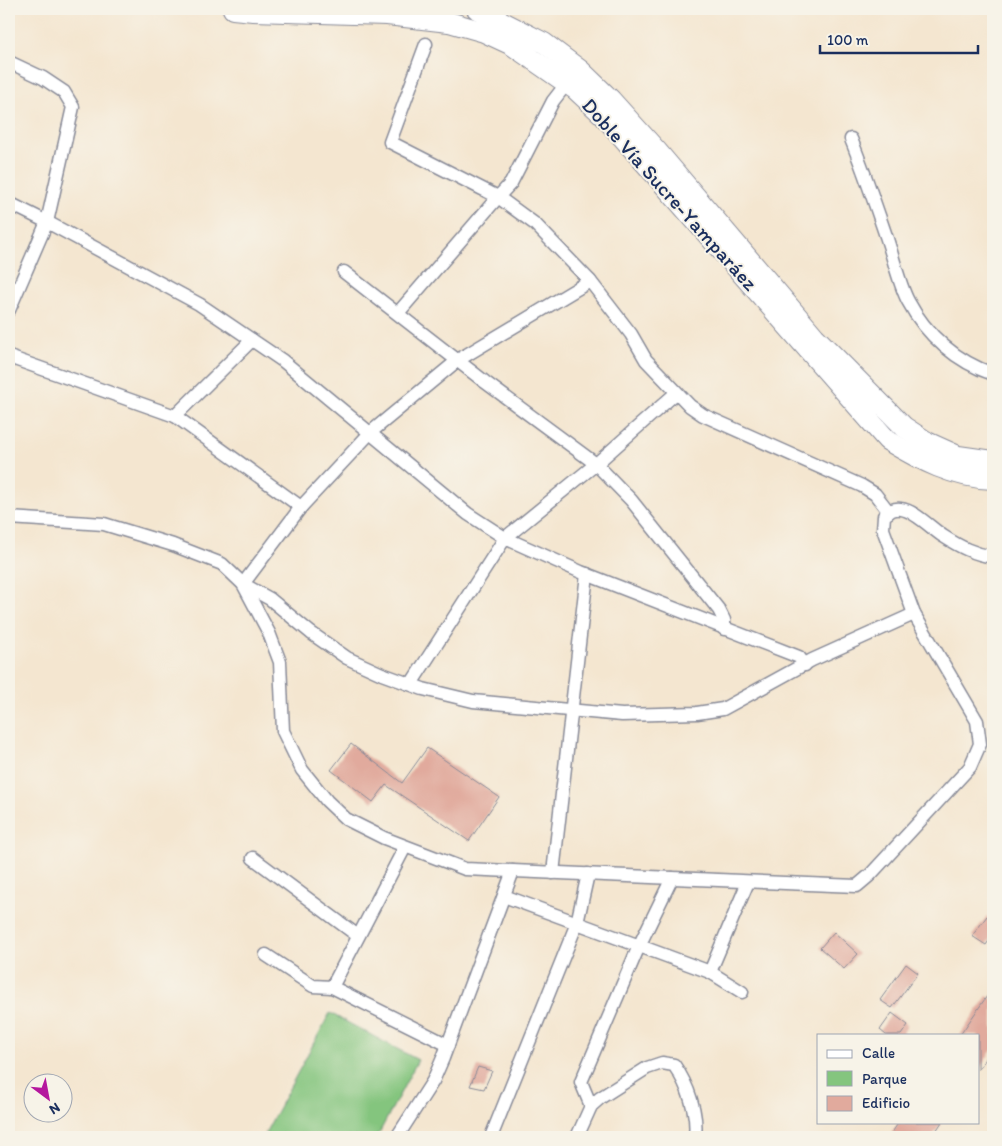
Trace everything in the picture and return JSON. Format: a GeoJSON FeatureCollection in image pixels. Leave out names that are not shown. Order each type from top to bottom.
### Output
{"type":"FeatureCollection","features":[{"type":"Feature","properties":{"kind":"highway","name":"Doble Vía Sucre-Yamparáez"},"geometry":{"type":"LineString","coordinates":[[233,9],[387,15],[449,22],[484,32],[512,45],[566,83],[603,114],[887,440],[915,458],[946,470],[979,478],[993,479]]}},
{"type":"Feature","properties":{"kind":"highway","name":"Doble Vía Sucre-Yamparáez"},"geometry":{"type":"LineString","coordinates":[[477,9],[544,43],[580,70],[611,100],[815,337],[904,427],[927,442],[958,456],[993,461]]}},
{"type":"Feature","properties":{"kind":"street"},"geometry":{"type":"LineString","coordinates":[[426,44],[390,142],[498,196],[535,224],[590,281],[630,334],[646,360],[690,406],[703,415],[862,486],[875,494],[889,512]]}},
{"type":"Feature","properties":{"kind":"street"},"geometry":{"type":"LineString","coordinates":[[9,62],[44,78],[64,92],[73,107],[47,222],[9,310]]}},
{"type":"Feature","properties":{"kind":"street"},"geometry":{"type":"LineString","coordinates":[[398,313],[498,196],[511,184],[553,102],[566,83]]}},
{"type":"Feature","properties":{"kind":"street"},"geometry":{"type":"LineString","coordinates":[[851,139],[864,171],[908,300],[921,321],[947,349],[977,368],[993,374]]}},
{"type":"Feature","properties":{"kind":"street"},"geometry":{"type":"LineString","coordinates":[[9,203],[199,304],[283,361],[468,514],[505,538],[587,574],[799,657],[805,665]]}},
{"type":"Feature","properties":{"kind":"street"},"geometry":{"type":"LineString","coordinates":[[344,272],[596,464],[631,500],[719,610],[724,620],[724,629]]}},
{"type":"Feature","properties":{"kind":"street"},"geometry":{"type":"LineString","coordinates":[[243,584],[301,507],[371,432],[458,360],[590,281]]}},
{"type":"Feature","properties":{"kind":"street"},"geometry":{"type":"LineString","coordinates":[[176,416],[252,340]]}},
{"type":"Feature","properties":{"kind":"street"},"geometry":{"type":"LineString","coordinates":[[9,357],[176,416],[301,507]]}},
{"type":"Feature","properties":{"kind":"street"},"geometry":{"type":"LineString","coordinates":[[411,684],[505,538],[596,464],[676,393]]}},
{"type":"Feature","properties":{"kind":"street"},"geometry":{"type":"LineString","coordinates":[[243,584],[269,633],[280,662],[283,731],[302,770],[326,801],[346,819],[405,846],[465,869],[856,886],[870,875],[970,767],[980,744],[977,721],[914,614],[882,529],[884,516],[893,509],[903,508],[943,536],[975,554],[993,558]]}},
{"type":"Feature","properties":{"kind":"street"},"geometry":{"type":"LineString","coordinates":[[9,518],[104,524],[173,545],[222,564],[243,584],[270,599],[310,633],[347,658],[382,674],[411,684],[472,701],[622,715],[697,713],[723,709],[805,665],[914,614]]}},
{"type":"Feature","properties":{"kind":"street"},"geometry":{"type":"LineString","coordinates":[[553,873],[587,574]]}},
{"type":"Feature","properties":{"kind":"street"},"geometry":{"type":"LineString","coordinates":[[332,987],[405,846]]}},
{"type":"Feature","properties":{"kind":"street"},"geometry":{"type":"LineString","coordinates":[[253,858],[358,936]]}},
{"type":"Feature","properties":{"kind":"street"},"geometry":{"type":"LineString","coordinates":[[397,1137],[433,1081],[514,871]]}},
{"type":"Feature","properties":{"kind":"street"},"geometry":{"type":"LineString","coordinates":[[491,1137],[577,923],[588,874]]}},
{"type":"Feature","properties":{"kind":"street"},"geometry":{"type":"LineString","coordinates":[[591,1106],[581,1082],[640,946],[672,878]]}},
{"type":"Feature","properties":{"kind":"street"},"geometry":{"type":"LineString","coordinates":[[710,972],[748,882]]}},
{"type":"Feature","properties":{"kind":"street"},"geometry":{"type":"LineString","coordinates":[[504,896],[710,972],[742,992]]}},
{"type":"Feature","properties":{"kind":"street"},"geometry":{"type":"LineString","coordinates":[[266,955],[313,986],[332,987],[448,1045]]}},
{"type":"Feature","properties":{"kind":"street"},"geometry":{"type":"LineString","coordinates":[[577,1137],[591,1106],[600,1098],[647,1068],[662,1063],[674,1065],[686,1085],[696,1124],[695,1137]]}},
{"type":"Feature","properties":{"kind":"green space"},"geometry":{"type":"Polygon","coordinates":[[[330,1013],[418,1060],[377,1137],[263,1137],[330,1013]]]}},
{"type":"Feature","properties":{"kind":"building"},"geometry":{"type":"Polygon","coordinates":[[[351,744],[402,783],[427,748],[499,797],[469,841],[386,785],[373,802],[331,770],[351,744]]]}},
{"type":"Feature","properties":{"kind":"building"},"geometry":{"type":"Polygon","coordinates":[[[987,916],[993,921],[993,935],[986,945],[972,936],[987,916]]]}},
{"type":"Feature","properties":{"kind":"building"},"geometry":{"type":"Polygon","coordinates":[[[834,932],[858,954],[844,969],[820,948],[834,932]]]}},
{"type":"Feature","properties":{"kind":"building"},"geometry":{"type":"Polygon","coordinates":[[[906,964],[918,973],[892,1008],[880,1000],[906,964]]]}},
{"type":"Feature","properties":{"kind":"building"},"geometry":{"type":"Polygon","coordinates":[[[987,996],[993,1000],[993,1049],[980,1067],[980,1034],[961,1034],[987,996]]]}},
{"type":"Feature","properties":{"kind":"building"},"geometry":{"type":"Polygon","coordinates":[[[892,1013],[908,1025],[902,1034],[885,1034],[880,1030],[892,1013]]]}},
{"type":"Feature","properties":{"kind":"building"},"geometry":{"type":"Polygon","coordinates":[[[478,1067],[492,1071],[484,1089],[470,1086],[478,1067]]]}},
{"type":"Feature","properties":{"kind":"building"},"geometry":{"type":"Polygon","coordinates":[[[898,1124],[941,1124],[932,1137],[889,1137],[898,1124]]]}}]}
